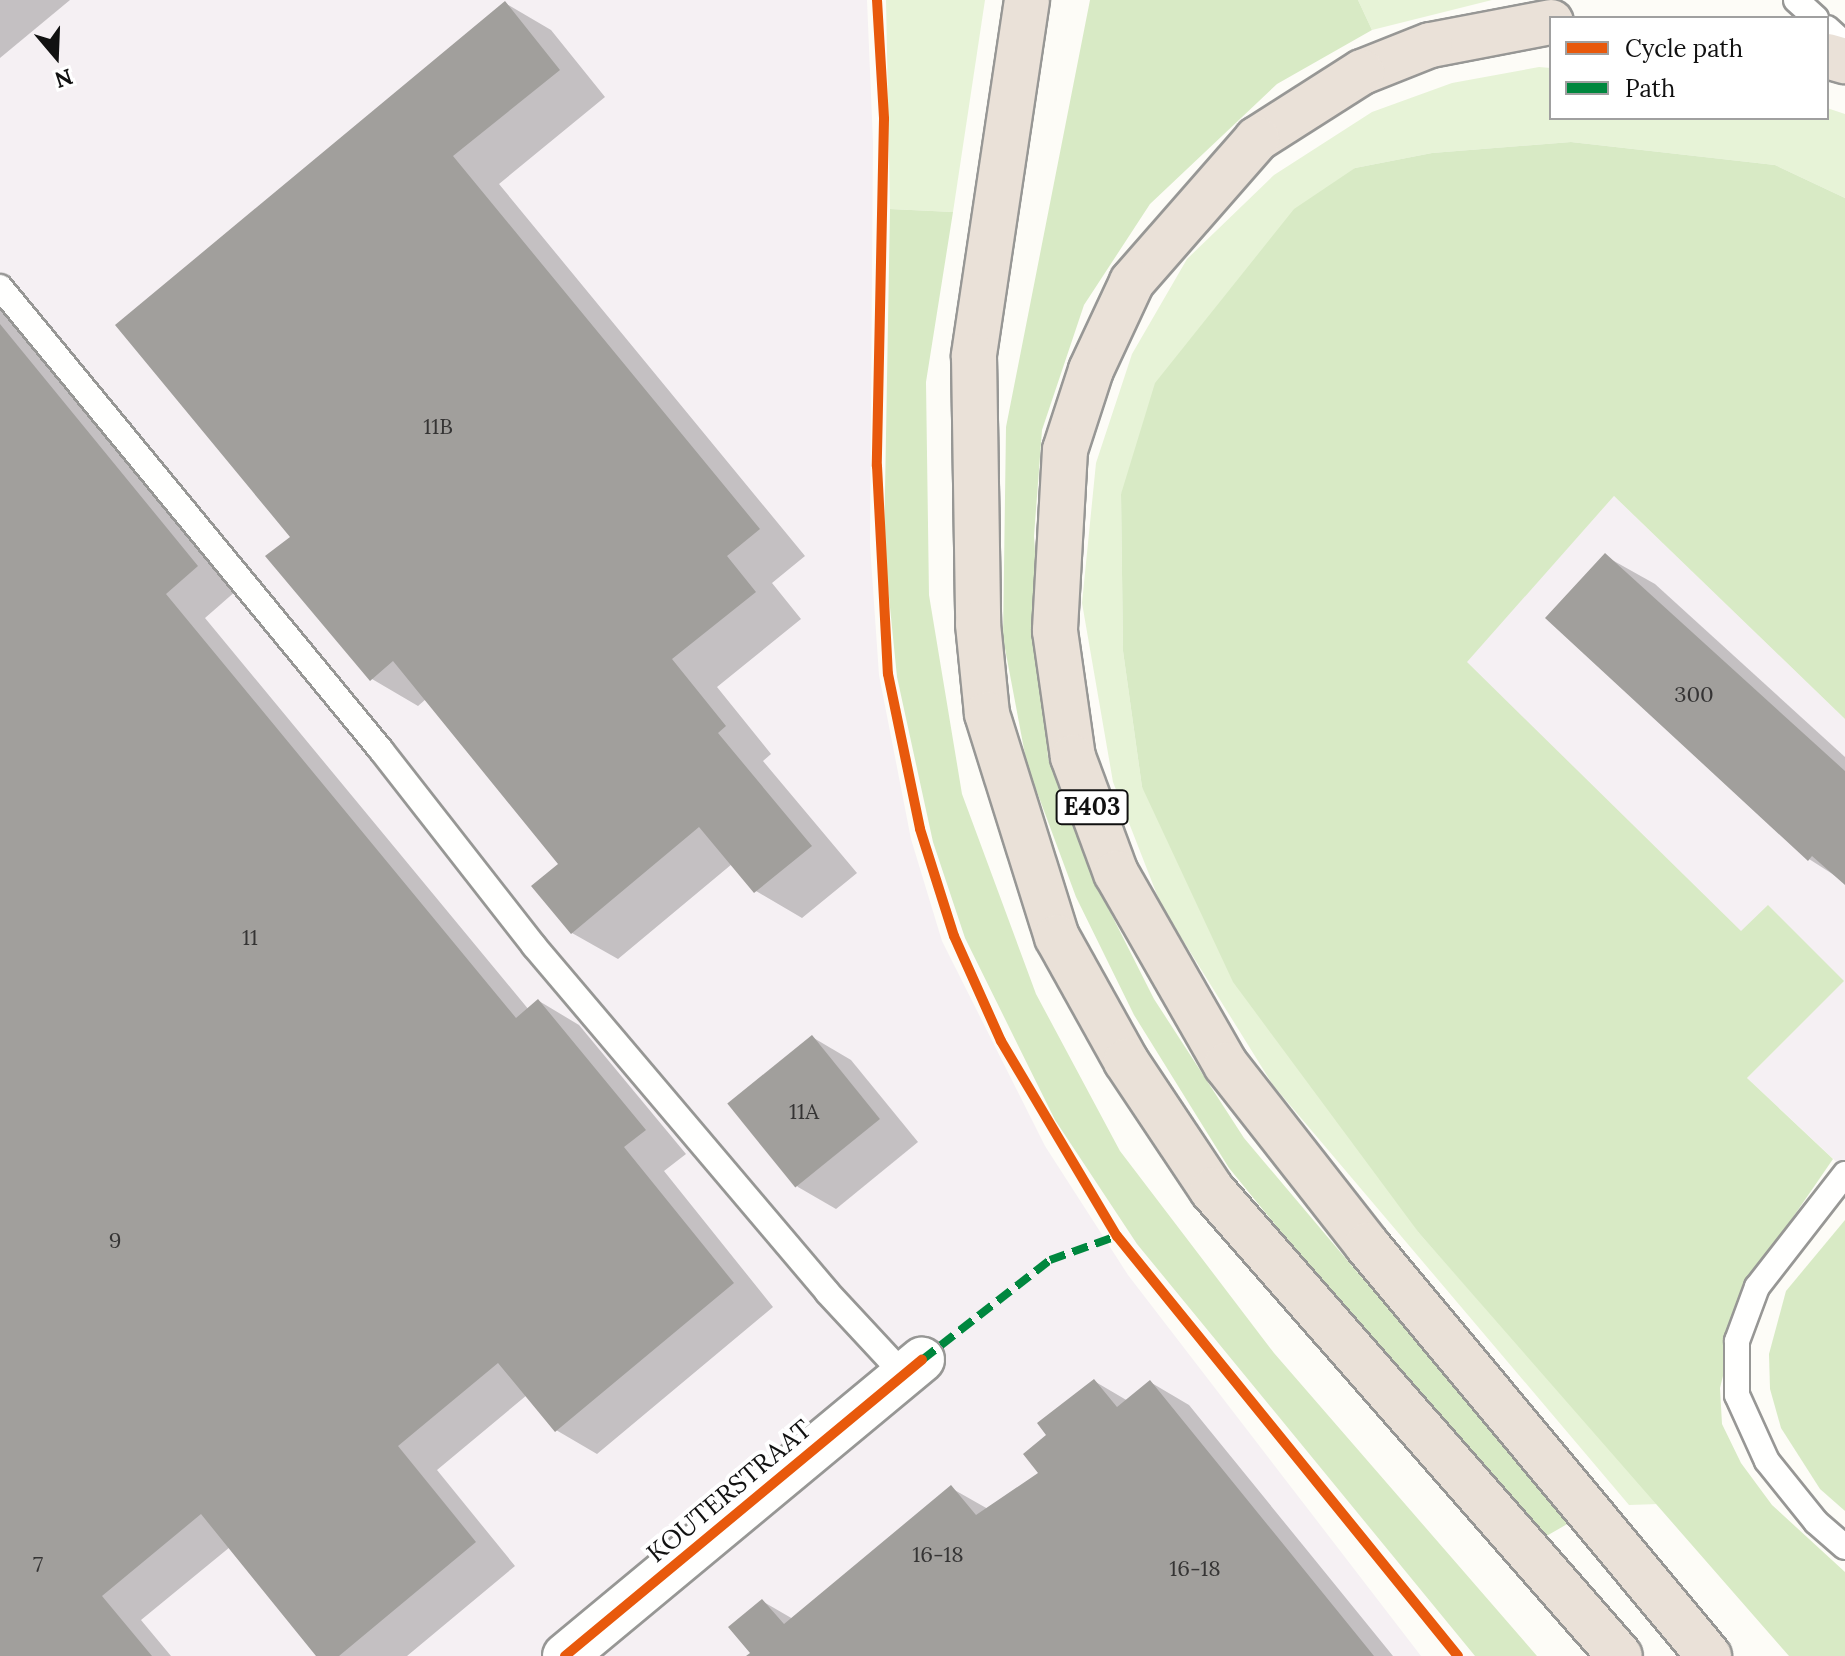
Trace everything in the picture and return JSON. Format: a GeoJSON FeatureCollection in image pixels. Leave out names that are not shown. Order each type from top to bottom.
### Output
{"type":"FeatureCollection","features":[{"type":"Feature","properties":{"kind":"highway","name":"E403"},"geometry":{"type":"LineString","coordinates":[[1027,0],[974,356],[978,624],[987,714],[1057,937],[1126,1061],[1212,1190],[1620,1656]]}},
{"type":"Feature","properties":{"kind":"highway","name":"E403"},"geometry":{"type":"LineString","coordinates":[[1549,22],[1430,45],[1362,72],[1257,139],[1141,270],[1091,370],[1065,450],[1055,631],[1073,757],[1116,873],[1226,1065],[1377,1257],[1709,1656]]}},
{"type":"Feature","properties":{"kind":"street","name":"KOUTERSTRAAT"},"geometry":{"type":"LineString","coordinates":[[565,1656],[913,1367]]}},
{"type":"Feature","properties":{"kind":"lane"},"geometry":{"type":"LineString","coordinates":[[1796,0],[1814,16]]}},
{"type":"Feature","properties":{"kind":"lane"},"geometry":{"type":"LineString","coordinates":[[1829,30],[1845,44]]}},
{"type":"Feature","properties":{"kind":"lane"},"geometry":{"type":"LineString","coordinates":[[0,287],[381,750],[534,946],[827,1292],[913,1367]]}},
{"type":"Feature","properties":{"kind":"lane"},"geometry":{"type":"LineString","coordinates":[[1845,1174],[1757,1287],[1737,1341],[1737,1395],[1767,1461],[1816,1522],[1845,1547]]}},
{"type":"Feature","properties":{"kind":"shaded area"},"geometry":{"type":"Polygon","coordinates":[[[0,0],[867,0],[873,142],[870,545],[879,675],[911,839],[942,941],[1045,1146],[1128,1275],[1421,1656],[0,1656],[0,0]]]}},
{"type":"Feature","properties":{"kind":"shaded area"},"geometry":{"type":"Polygon","coordinates":[[[1614,496],[1845,719],[1845,1170],[1747,1078],[1843,981],[1741,932],[1466,662],[1614,496]]]}},
{"type":"Feature","properties":{"kind":"green space"},"geometry":{"type":"Polygon","coordinates":[[[886,0],[985,0],[953,212],[890,209],[886,0]]]}},
{"type":"Feature","properties":{"kind":"green space"},"geometry":{"type":"Polygon","coordinates":[[[1090,0],[1358,0],[1372,30],[1277,84],[1150,204],[1084,305],[1042,430],[1034,536],[1048,758],[1097,886],[1154,999],[1244,1138],[1569,1523],[1543,1538],[1344,1309],[1229,1168],[1134,1015],[1076,897],[1027,765],[1003,638],[1006,427],[1090,0]]]}},
{"type":"Feature","properties":{"kind":"green space"},"geometry":{"type":"Polygon","coordinates":[[[1358,0],[1492,0],[1372,30],[1358,0]]]}},
{"type":"Feature","properties":{"kind":"green space"},"geometry":{"type":"Polygon","coordinates":[[[1549,68],[1549,120],[1829,120],[1829,109],[1845,114],[1845,198],[1775,165],[1571,142],[1432,153],[1355,168],[1121,494],[1123,651],[1142,787],[1419,1233],[1659,1504],[1629,1505],[1273,1085],[1161,905],[1113,782],[1082,603],[1096,463],[1132,354],[1187,259],[1274,175],[1372,112],[1452,83],[1549,68]]]}},
{"type":"Feature","properties":{"kind":"green space"},"geometry":{"type":"Polygon","coordinates":[[[1571,142],[1775,165],[1845,198],[1845,719],[1614,496],[1467,662],[1741,931],[1768,905],[1844,981],[1747,1078],[1833,1159],[1745,1287],[1720,1388],[1722,1424],[1741,1463],[1772,1505],[1845,1572],[1845,1656],[1789,1656],[1419,1233],[1233,982],[1142,787],[1123,651],[1121,494],[1155,383],[1294,209],[1355,168],[1432,153],[1571,142]]]}},
{"type":"Feature","properties":{"kind":"green space"},"geometry":{"type":"Polygon","coordinates":[[[890,209],[953,212],[926,382],[929,595],[962,794],[1036,994],[1120,1151],[1274,1353],[1537,1656],[1475,1656],[1137,1244],[1055,1120],[965,938],[933,842],[897,677],[884,548],[890,209]]]}},
{"type":"Feature","properties":{"kind":"green space"},"geometry":{"type":"Polygon","coordinates":[[[1845,1220],[1845,1511],[1820,1489],[1781,1428],[1770,1389],[1769,1354],[1786,1291],[1845,1220]]]}},
{"type":"Feature","properties":{"kind":"building"},"geometry":{"type":"Polygon","coordinates":[[[505,1],[560,70],[453,156],[760,529],[727,556],[756,592],[672,659],[726,726],[718,733],[812,846],[754,893],[699,827],[571,934],[531,886],[558,864],[393,661],[370,681],[265,556],[290,537],[115,325],[505,1]]]}},
{"type":"Feature","properties":{"kind":"building"},"geometry":{"type":"Polygon","coordinates":[[[0,324],[198,566],[166,594],[516,1018],[538,999],[646,1130],[624,1147],[734,1283],[555,1432],[498,1363],[398,1446],[476,1542],[339,1656],[316,1656],[201,1514],[102,1596],[152,1656],[0,1656],[0,324]]]}},
{"type":"Feature","properties":{"kind":"building"},"geometry":{"type":"Polygon","coordinates":[[[1605,553],[1845,771],[1845,885],[1812,856],[1808,861],[1545,618],[1605,553]]]}},
{"type":"Feature","properties":{"kind":"building"},"geometry":{"type":"Polygon","coordinates":[[[812,1035],[880,1119],[795,1188],[727,1104],[812,1035]]]}},
{"type":"Feature","properties":{"kind":"building"},"geometry":{"type":"Polygon","coordinates":[[[1094,1379],[1117,1407],[1150,1380],[1374,1656],[746,1656],[750,1653],[728,1627],[762,1599],[784,1624],[951,1485],[976,1515],[1038,1473],[1023,1454],[1046,1435],[1037,1423],[1094,1379]]]}},
{"type":"Feature","properties":{"kind":"marked path"},"geometry":{"type":"LineString","coordinates":[[922,1360],[1050,1260],[1117,1236]]}},
{"type":"Feature","properties":{"kind":"cycle path"},"geometry":{"type":"LineString","coordinates":[[877,0],[884,119],[877,466],[888,674],[920,829],[954,936],[1001,1041],[1117,1236],[1458,1656]]}},
{"type":"Feature","properties":{"kind":"cycle path"},"geometry":{"type":"LineString","coordinates":[[565,1656],[922,1360]]}}]}
